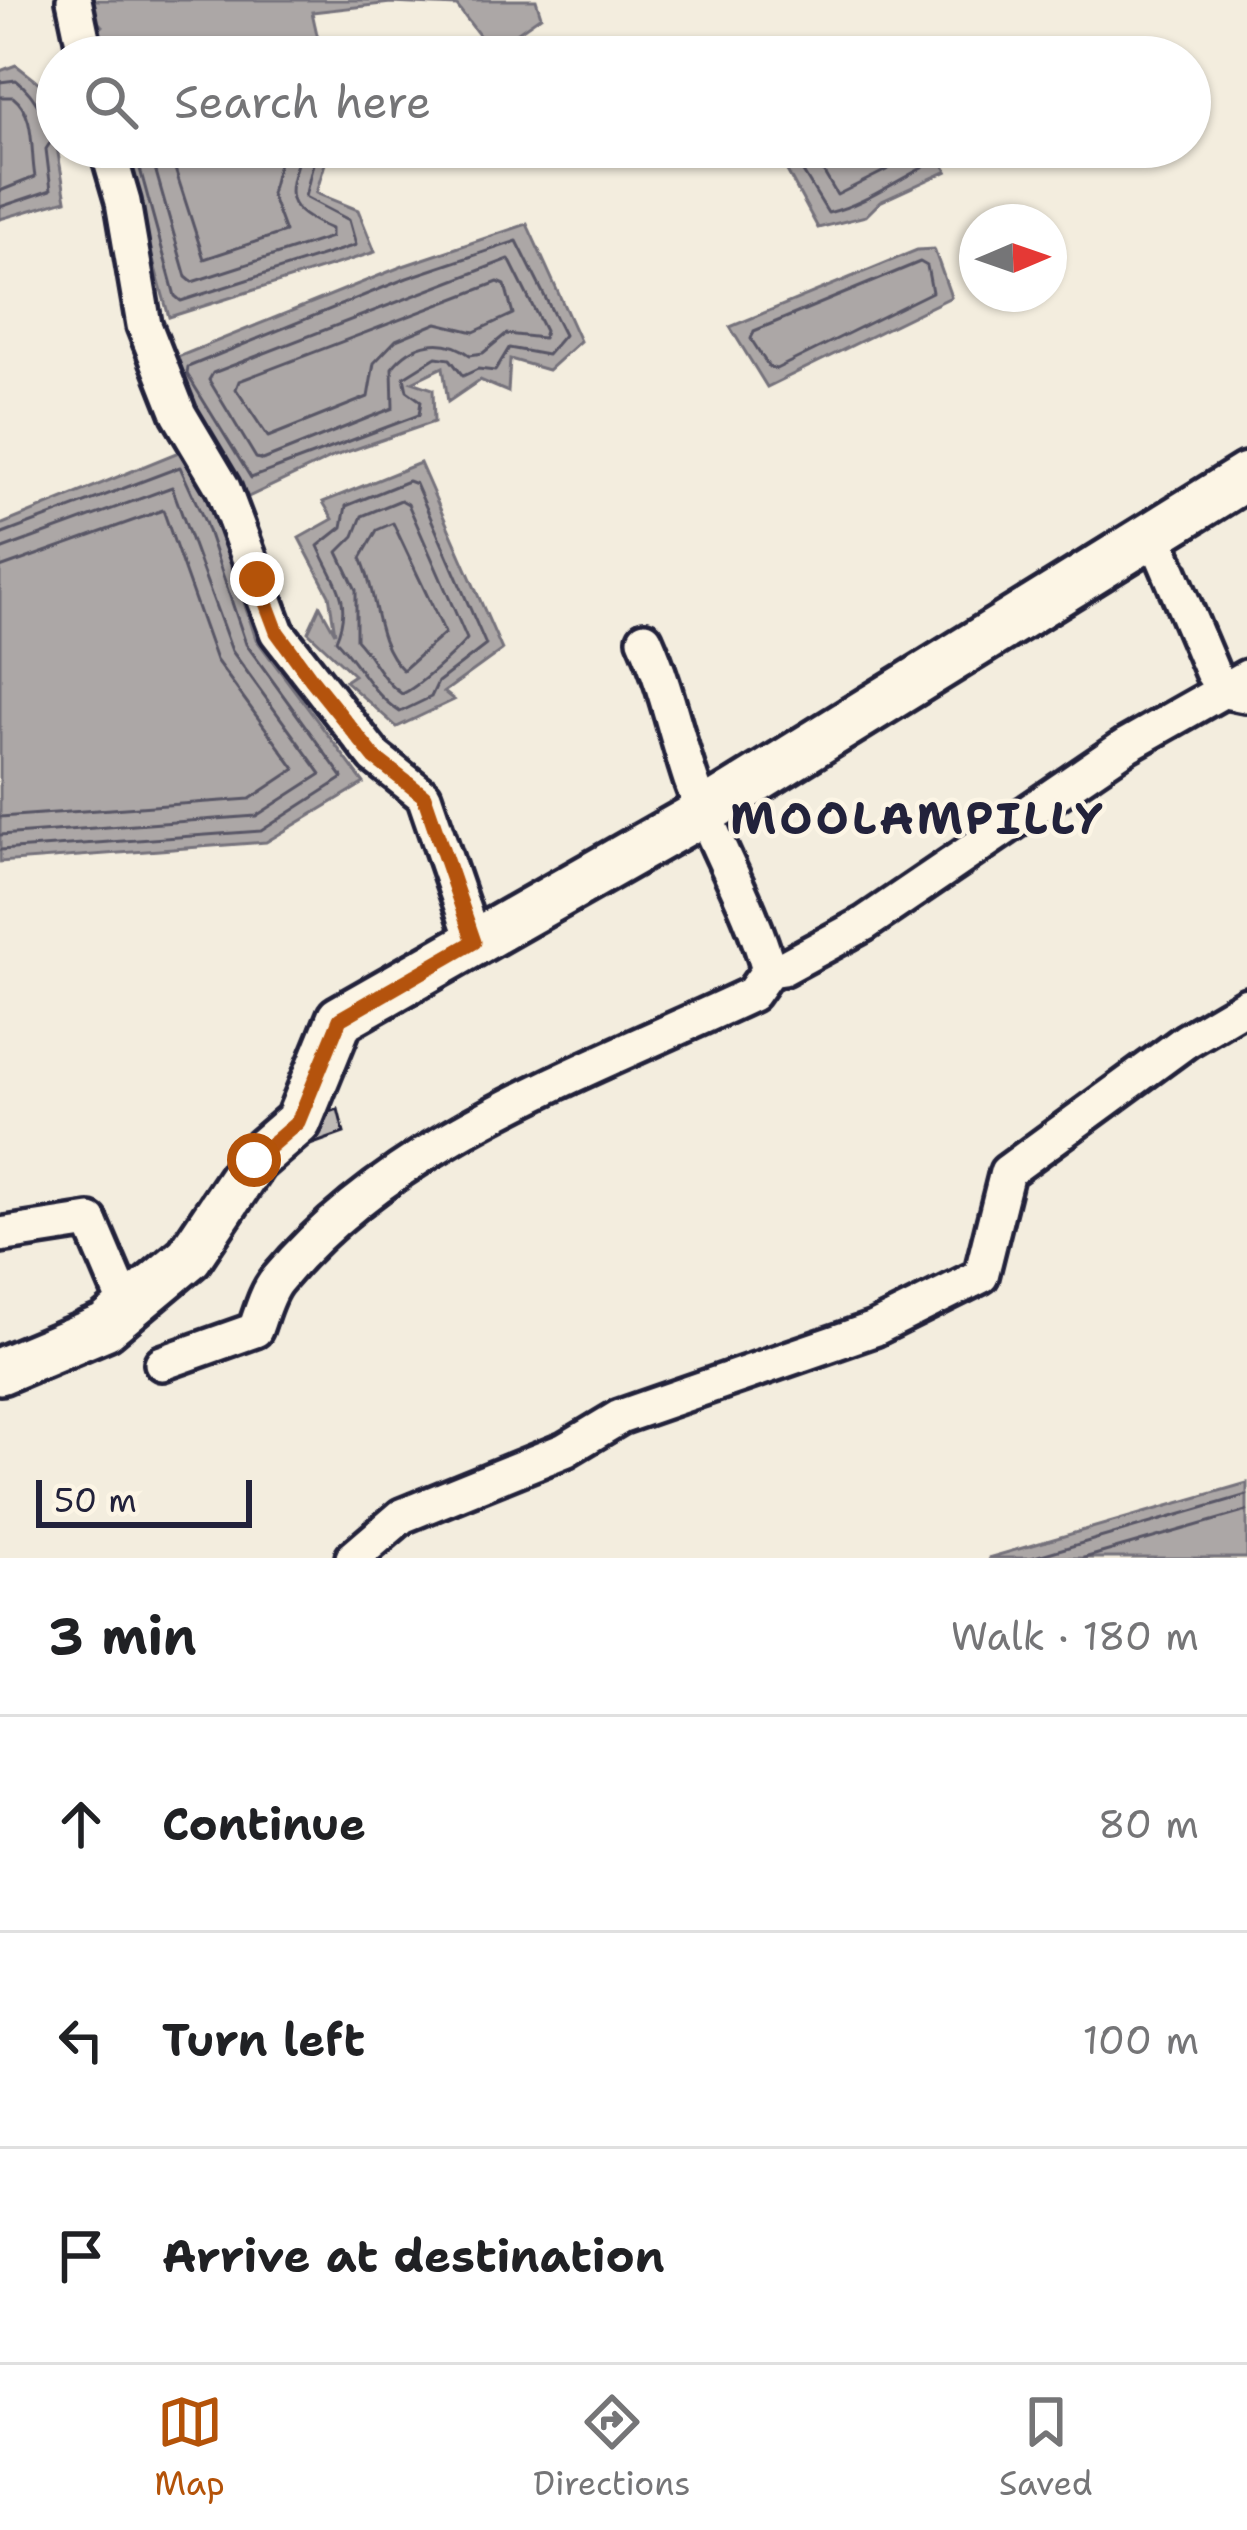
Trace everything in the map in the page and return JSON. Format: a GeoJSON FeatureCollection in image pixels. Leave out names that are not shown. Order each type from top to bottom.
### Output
{"type":"FeatureCollection","features":[{"type":"Feature","properties":{"kind":"street"},"geometry":{"type":"LineString","coordinates":[[74,0],[82,36]]}},
{"type":"Feature","properties":{"kind":"street"},"geometry":{"type":"LineString","coordinates":[[113,168],[145,326],[179,414],[224,488],[277,632],[375,758],[424,796],[474,942]]}},
{"type":"Feature","properties":{"kind":"street"},"geometry":{"type":"LineString","coordinates":[[0,1371],[105,1327],[189,1257],[254,1160],[298,1122],[340,1019],[705,812],[1247,476]]}},
{"type":"Feature","properties":{"kind":"street"},"geometry":{"type":"LineString","coordinates":[[1155,537],[1212,672],[1240,688]]}},
{"type":"Feature","properties":{"kind":"street"},"geometry":{"type":"LineString","coordinates":[[645,639],[670,696],[705,812],[758,931],[769,970]]}},
{"type":"Feature","properties":{"kind":"street"},"geometry":{"type":"LineString","coordinates":[[162,1364],[255,1330],[274,1283],[354,1207],[441,1142],[752,994],[769,970],[783,968],[865,924],[1127,746],[1240,688]]}},
{"type":"Feature","properties":{"kind":"street"},"geometry":{"type":"LineString","coordinates":[[353,1558],[402,1516],[565,1450],[620,1417],[874,1329],[963,1288],[981,1276],[1007,1172],[1186,1041],[1247,1005]]}},
{"type":"Feature","properties":{"kind":"street"},"geometry":{"type":"LineString","coordinates":[[0,1235],[90,1221],[128,1308]]}},
{"type":"Feature","properties":{"kind":"water"},"geometry":{"type":"Polygon","coordinates":[[[86,0],[536,0],[541,16],[512,36],[480,36],[457,6],[391,3],[312,12],[317,36],[90,36],[88,30],[102,26],[88,12],[86,0]]]}},
{"type":"Feature","properties":{"kind":"water"},"geometry":{"type":"Polygon","coordinates":[[[16,65],[36,80],[36,168],[61,168],[66,200],[0,219],[0,71],[16,65]]]}},
{"type":"Feature","properties":{"kind":"water"},"geometry":{"type":"Polygon","coordinates":[[[127,168],[324,168],[316,193],[358,210],[375,252],[169,317],[127,168]]]}},
{"type":"Feature","properties":{"kind":"water"},"geometry":{"type":"Polygon","coordinates":[[[786,168],[947,171],[880,202],[866,216],[818,228],[786,168]]]}},
{"type":"Feature","properties":{"kind":"water"},"geometry":{"type":"Polygon","coordinates":[[[527,224],[580,341],[548,370],[510,359],[508,392],[480,380],[448,402],[443,367],[412,382],[433,389],[434,422],[335,456],[248,497],[163,363],[403,266],[527,224]]]}},
{"type":"Feature","properties":{"kind":"water"},"geometry":{"type":"Polygon","coordinates":[[[934,249],[951,297],[767,387],[730,327],[917,250],[934,249]]]}},
{"type":"Feature","properties":{"kind":"water"},"geometry":{"type":"Polygon","coordinates":[[[186,449],[216,517],[256,639],[364,783],[266,842],[0,862],[0,525],[186,449]]]}},
{"type":"Feature","properties":{"kind":"water"},"geometry":{"type":"Polygon","coordinates":[[[420,463],[502,650],[444,692],[454,700],[397,727],[345,681],[354,675],[308,632],[320,606],[335,633],[329,595],[299,538],[333,519],[323,502],[420,463]]]}},
{"type":"Feature","properties":{"kind":"water"},"geometry":{"type":"Polygon","coordinates":[[[1247,1483],[1247,1558],[988,1558],[1247,1483]]]}},
{"type":"Feature","properties":{"kind":"building"},"geometry":{"type":"Polygon","coordinates":[[[338,1109],[344,1133],[310,1145],[303,1122],[338,1109]]]}},
{"type":"Feature","properties":{"kind":"district","name":"MOOLAMPILLY"},"geometry":{"type":"Point","coordinates":[918,818]}},
{"type":"Feature","properties":{"kind":"route"},"geometry":{"type":"LineString","coordinates":[[254,1160],[298,1122],[340,1019],[474,942],[424,796],[407,778],[375,758],[312,680],[277,632],[257,579]]}}]}
